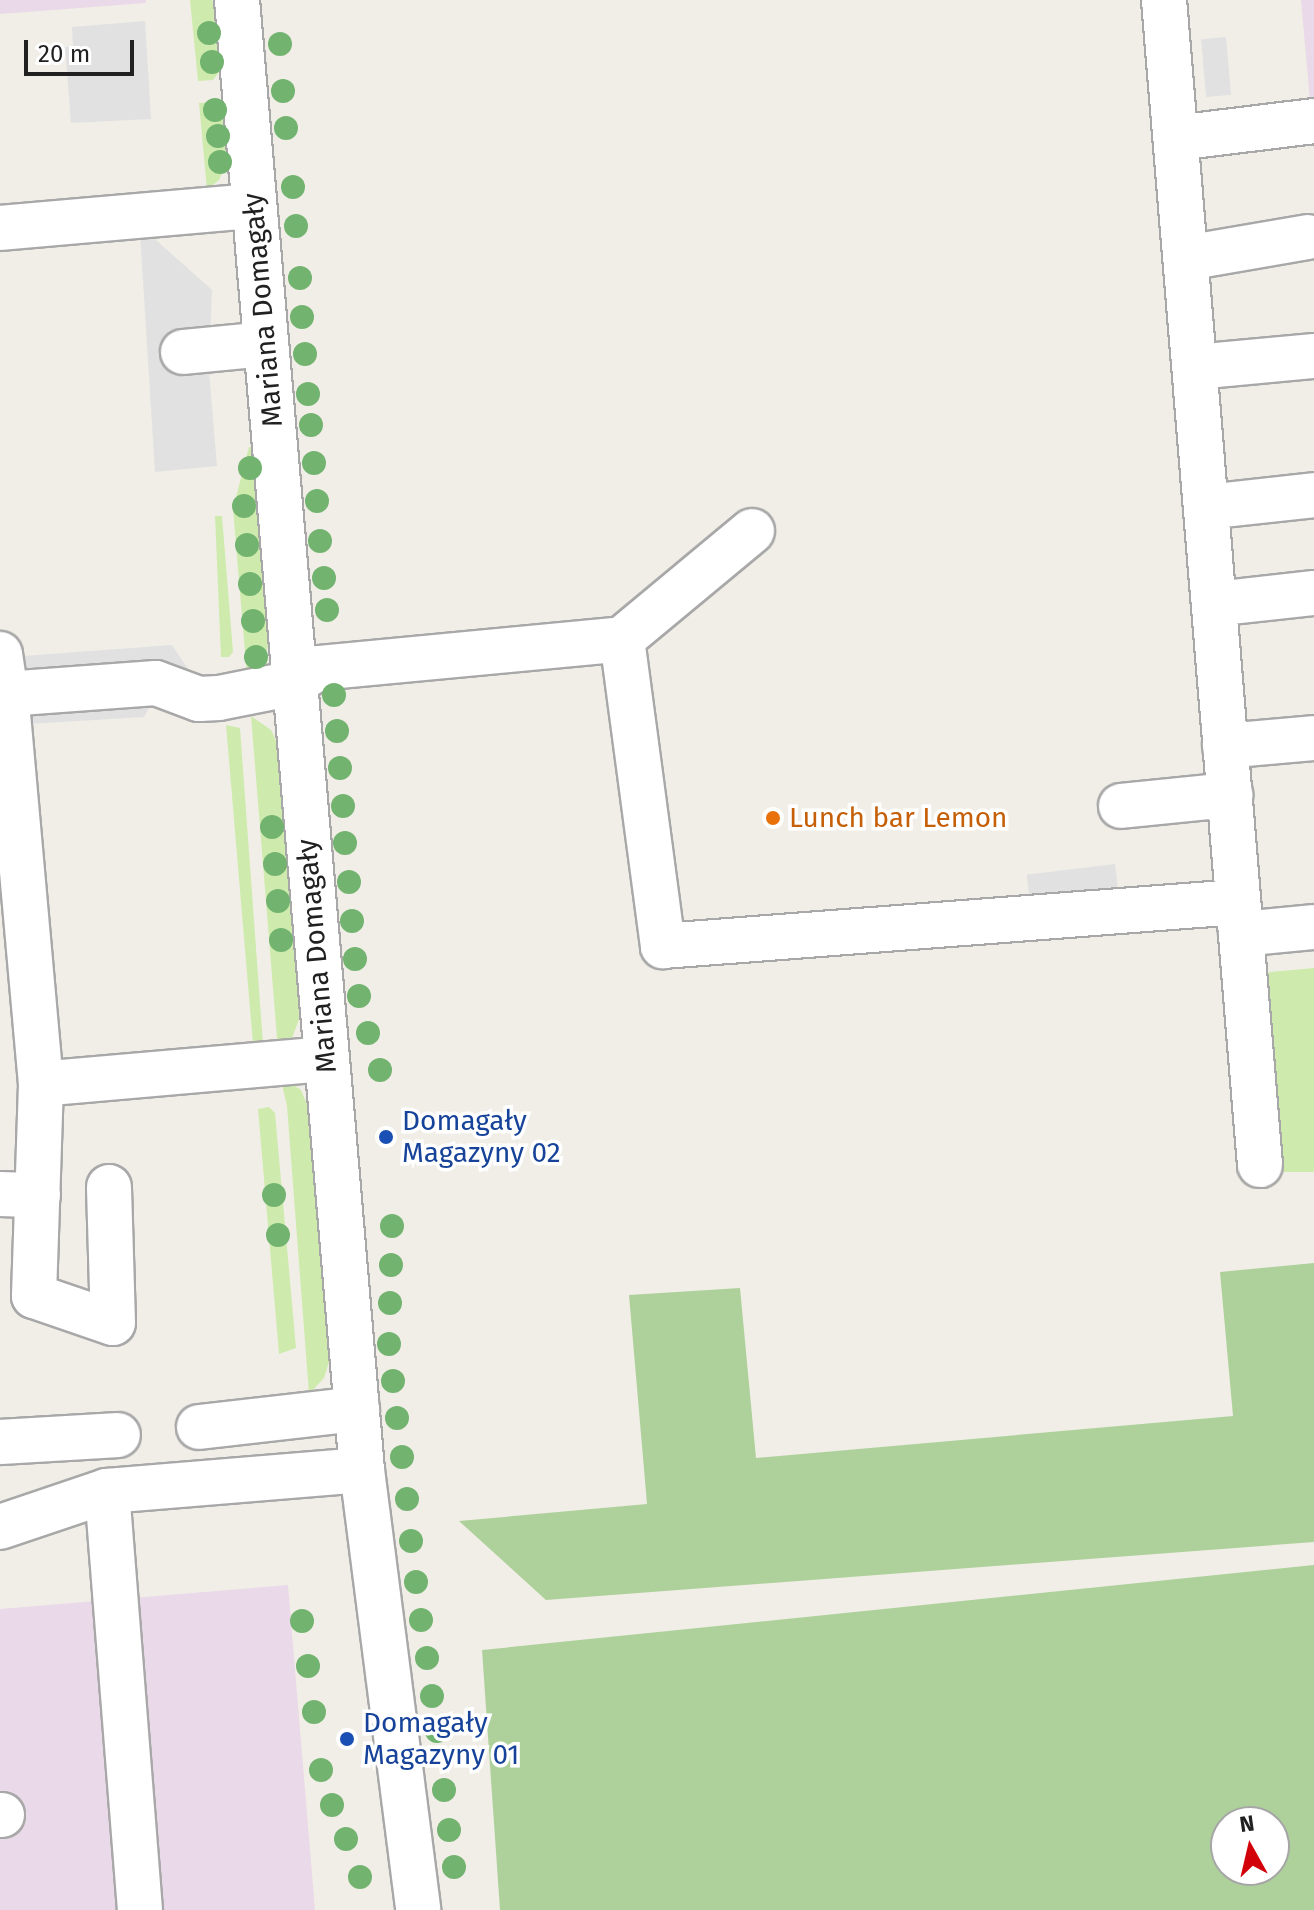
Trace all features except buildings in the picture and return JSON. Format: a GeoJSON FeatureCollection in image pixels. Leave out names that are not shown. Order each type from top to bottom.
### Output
{"type":"FeatureCollection","features":[{"type":"Feature","properties":{"kind":"street","name":"Mariana Domagały"},"geometry":{"type":"LineString","coordinates":[[237,0],[362,1470],[418,1910]]}},
{"type":"Feature","properties":{"kind":"street"},"geometry":{"type":"LineString","coordinates":[[1164,0],[1260,1165]]}},
{"type":"Feature","properties":{"kind":"street"},"geometry":{"type":"LineString","coordinates":[[1176,138],[1314,121]]}},
{"type":"Feature","properties":{"kind":"street"},"geometry":{"type":"LineString","coordinates":[[0,228],[254,206]]}},
{"type":"Feature","properties":{"kind":"street"},"geometry":{"type":"LineString","coordinates":[[1186,258],[1307,237]]}},
{"type":"Feature","properties":{"kind":"street"},"geometry":{"type":"LineString","coordinates":[[183,352],[266,344]]}},
{"type":"Feature","properties":{"kind":"street"},"geometry":{"type":"LineString","coordinates":[[1195,367],[1314,356]]}},
{"type":"Feature","properties":{"kind":"street"},"geometry":{"type":"LineString","coordinates":[[1206,507],[1314,495]]}},
{"type":"Feature","properties":{"kind":"street"},"geometry":{"type":"LineString","coordinates":[[109,1187],[113,1323],[17,1293],[19,1194],[41,1084],[3,674],[156,683],[199,699],[243,696],[294,683],[318,668],[622,639],[752,531]]}},
{"type":"Feature","properties":{"kind":"street"},"geometry":{"type":"LineString","coordinates":[[1214,604],[1314,593]]}},
{"type":"Feature","properties":{"kind":"street"},"geometry":{"type":"LineString","coordinates":[[622,639],[663,946],[1240,918],[1314,927]]}},
{"type":"Feature","properties":{"kind":"street"},"geometry":{"type":"LineString","coordinates":[[1225,746],[1314,738]]}},
{"type":"Feature","properties":{"kind":"street"},"geometry":{"type":"LineString","coordinates":[[1121,806],[1230,795]]}},
{"type":"Feature","properties":{"kind":"street"},"geometry":{"type":"LineString","coordinates":[[41,1084],[325,1059]]}},
{"type":"Feature","properties":{"kind":"street"},"geometry":{"type":"LineString","coordinates":[[199,1427],[357,1409]]}},
{"type":"Feature","properties":{"kind":"street"},"geometry":{"type":"LineString","coordinates":[[0,1442],[118,1435]]}},
{"type":"Feature","properties":{"kind":"street"},"geometry":{"type":"LineString","coordinates":[[0,1527],[107,1491],[362,1470]]}},
{"type":"Feature","properties":{"kind":"street"},"geometry":{"type":"LineString","coordinates":[[107,1491],[140,1910]]}},
{"type":"Feature","properties":{"kind":"shaded area"},"geometry":{"type":"Polygon","coordinates":[[[0,0],[146,0],[146,3],[0,14],[0,0]]]}},
{"type":"Feature","properties":{"kind":"shaded area"},"geometry":{"type":"Polygon","coordinates":[[[1301,0],[1314,0],[1314,146],[1301,0]]]}},
{"type":"Feature","properties":{"kind":"shaded area"},"geometry":{"type":"Polygon","coordinates":[[[145,21],[151,119],[71,123],[65,47],[73,46],[72,27],[145,21]]]}},
{"type":"Feature","properties":{"kind":"shaded area"},"geometry":{"type":"Polygon","coordinates":[[[1226,37],[1231,95],[1206,97],[1201,39],[1226,37]]]}},
{"type":"Feature","properties":{"kind":"shaded area"},"geometry":{"type":"Polygon","coordinates":[[[140,233],[148,233],[212,290],[209,371],[217,466],[155,472],[140,233]]]}},
{"type":"Feature","properties":{"kind":"shaded area"},"geometry":{"type":"Polygon","coordinates":[[[172,645],[188,669],[27,681],[10,657],[172,645]]]}},
{"type":"Feature","properties":{"kind":"shaded area"},"geometry":{"type":"Polygon","coordinates":[[[156,695],[144,717],[12,725],[24,703],[156,695]]]}},
{"type":"Feature","properties":{"kind":"shaded area"},"geometry":{"type":"Polygon","coordinates":[[[1115,864],[1118,887],[1029,898],[1027,875],[1115,864]]]}},
{"type":"Feature","properties":{"kind":"shaded area"},"geometry":{"type":"Polygon","coordinates":[[[288,1585],[315,1910],[0,1910],[0,1609],[288,1585]]]}},
{"type":"Feature","properties":{"kind":"green space"},"geometry":{"type":"Polygon","coordinates":[[[190,0],[212,0],[217,11],[222,68],[213,80],[198,81],[190,0]]]}},
{"type":"Feature","properties":{"kind":"green space"},"geometry":{"type":"Polygon","coordinates":[[[214,102],[225,109],[229,158],[219,180],[207,190],[199,103],[214,102]]]}},
{"type":"Feature","properties":{"kind":"green space"},"geometry":{"type":"Polygon","coordinates":[[[249,447],[254,447],[270,641],[261,666],[247,676],[233,509],[249,447]]]}},
{"type":"Feature","properties":{"kind":"green space"},"geometry":{"type":"Polygon","coordinates":[[[215,516],[222,516],[233,652],[229,657],[221,657],[215,516]]]}},
{"type":"Feature","properties":{"kind":"green space"},"geometry":{"type":"Polygon","coordinates":[[[251,716],[271,730],[279,747],[301,1014],[292,1038],[278,1050],[251,716]]]}},
{"type":"Feature","properties":{"kind":"green space"},"geometry":{"type":"Polygon","coordinates":[[[226,725],[240,728],[263,1044],[253,1044],[226,725]]]}},
{"type":"Feature","properties":{"kind":"green space"},"geometry":{"type":"Polygon","coordinates":[[[1314,968],[1314,1172],[1279,1172],[1260,973],[1314,968]]]}},
{"type":"Feature","properties":{"kind":"green space"},"geometry":{"type":"Polygon","coordinates":[[[280,1076],[301,1090],[308,1107],[330,1359],[324,1378],[309,1394],[287,1106],[280,1076]]]}},
{"type":"Feature","properties":{"kind":"green space"},"geometry":{"type":"Polygon","coordinates":[[[269,1107],[275,1113],[296,1348],[279,1354],[258,1109],[269,1107]]]}},
{"type":"Feature","properties":{"kind":"green space"},"geometry":{"type":"Polygon","coordinates":[[[1314,1263],[1314,1542],[546,1600],[459,1521],[647,1504],[629,1295],[740,1288],[756,1458],[1233,1416],[1220,1272],[1314,1263]]]}},
{"type":"Feature","properties":{"kind":"green space"},"geometry":{"type":"Polygon","coordinates":[[[1314,1565],[1314,1910],[500,1910],[482,1650],[1314,1565]]]}},
{"type":"Feature","properties":{"kind":"place","name":"Lunch bar Lemon"},"geometry":{"type":"Point","coordinates":[773,818]}},
{"type":"Feature","properties":{"kind":"place","name":"Domagały Magazyny 02"},"geometry":{"type":"Point","coordinates":[386,1137]}},
{"type":"Feature","properties":{"kind":"place","name":"Domagały Magazyny 01"},"geometry":{"type":"Point","coordinates":[347,1739]}}]}
